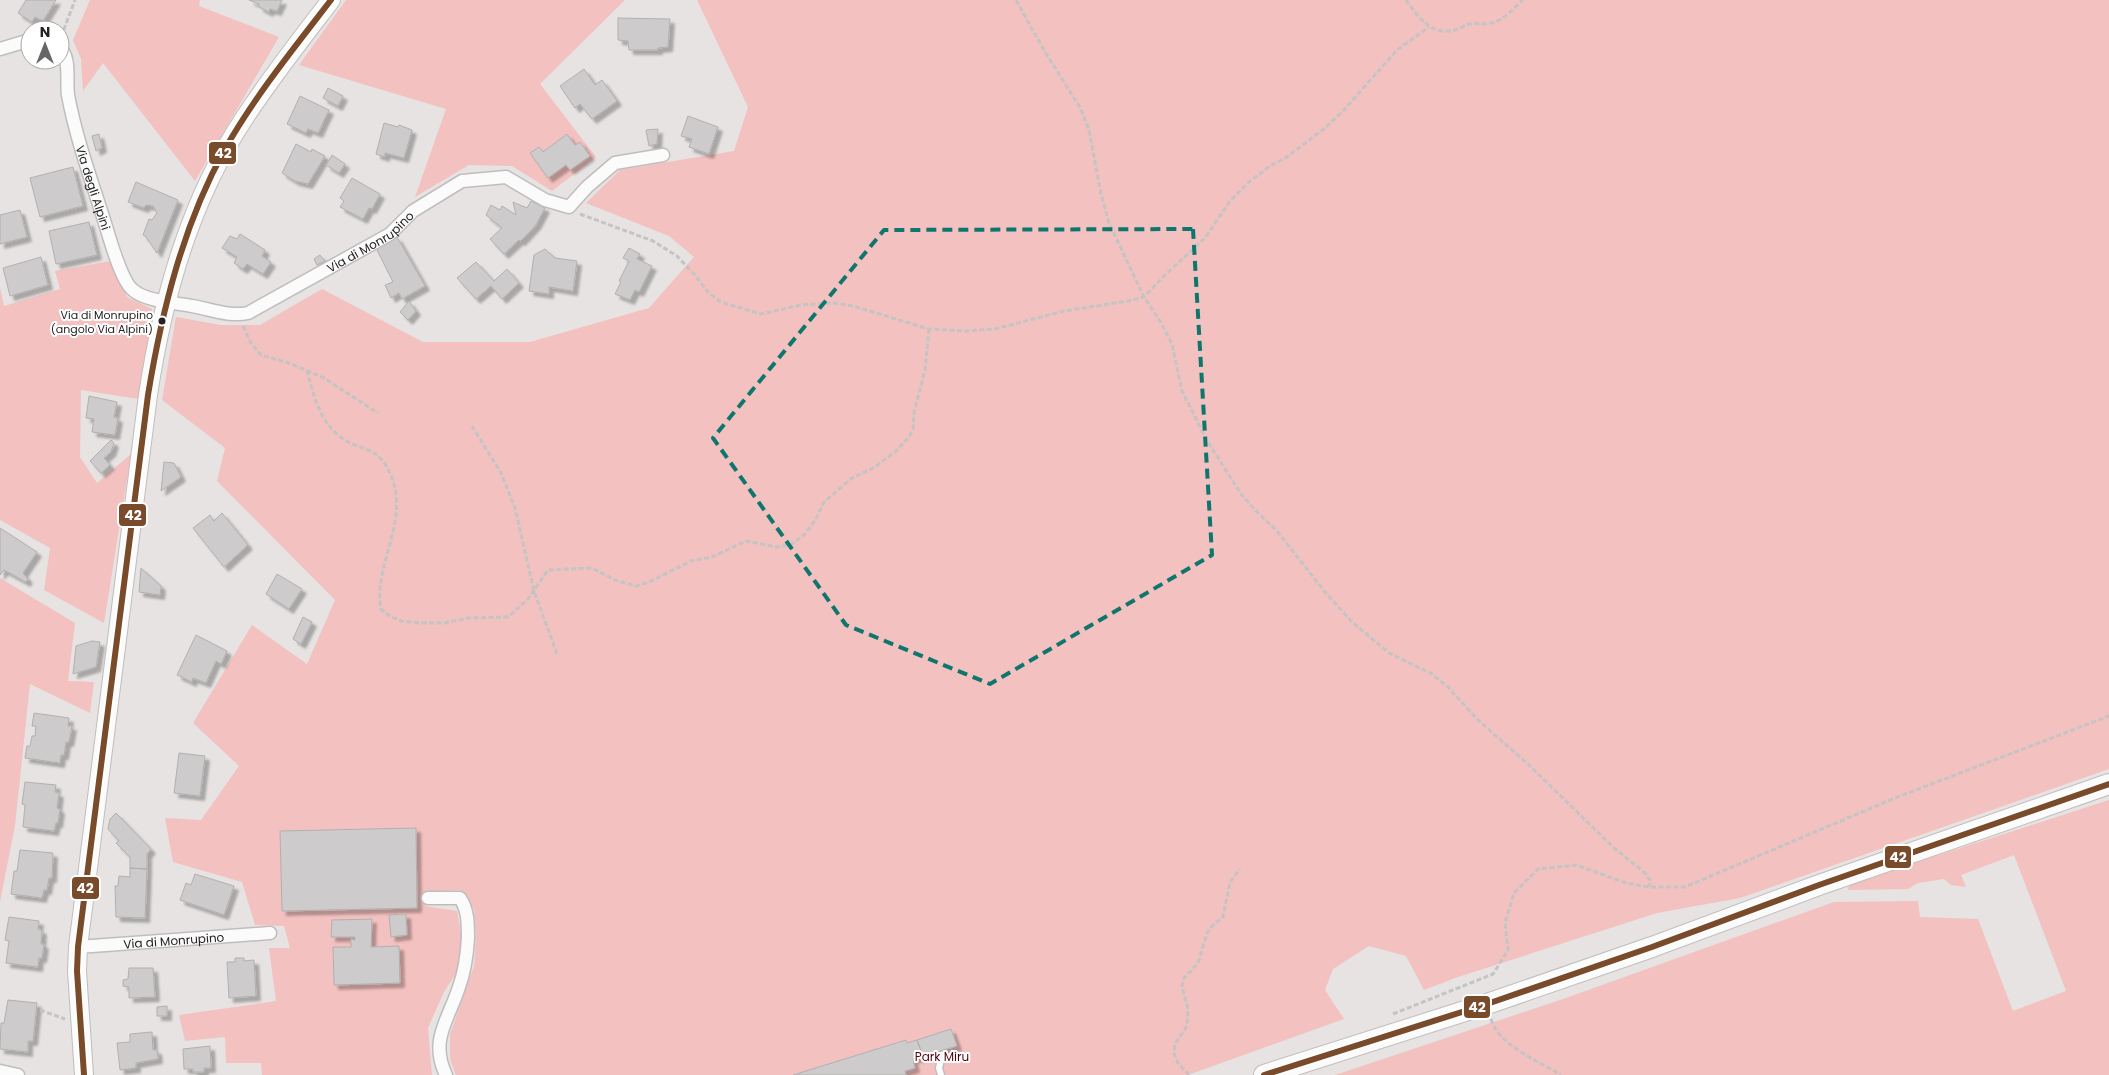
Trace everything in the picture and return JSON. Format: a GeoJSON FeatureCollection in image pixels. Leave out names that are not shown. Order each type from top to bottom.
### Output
{"type":"FeatureCollection","features":[{"type":"Feature","properties":{"kind":"main road"},"geometry":{"type":"LineString","coordinates":[[84,1075],[77,971],[78,946],[148,394],[165,302],[180,250],[210,179],[228,146],[244,117],[331,0]]}},
{"type":"Feature","properties":{"kind":"main road"},"geometry":{"type":"LineString","coordinates":[[1264,1075],[1487,1004],[2109,784]]}},
{"type":"Feature","properties":{"kind":"street"},"geometry":{"type":"LineString","coordinates":[[0,50],[20,43]]}},
{"type":"Feature","properties":{"kind":"street","name":"Via degli Alpini"},"geometry":{"type":"LineString","coordinates":[[68,70],[68,90],[81,148],[116,256],[129,286],[134,292],[165,302]]}},
{"type":"Feature","properties":{"kind":"street"},"geometry":{"type":"LineString","coordinates":[[569,206],[588,186],[616,162],[663,155]]}},
{"type":"Feature","properties":{"kind":"street","name":"Via di Monrupino"},"geometry":{"type":"LineString","coordinates":[[238,315],[248,313],[390,234],[413,211],[462,181],[506,177],[544,200],[569,206]]}},
{"type":"Feature","properties":{"kind":"street"},"geometry":{"type":"LineString","coordinates":[[165,302],[238,315]]}},
{"type":"Feature","properties":{"kind":"street"},"geometry":{"type":"LineString","coordinates":[[428,898],[460,898],[466,907],[468,925],[464,972],[441,1030],[439,1044],[446,1075]]}},
{"type":"Feature","properties":{"kind":"street","name":"Via di Monrupino"},"geometry":{"type":"LineString","coordinates":[[78,946],[270,933]]}},
{"type":"Feature","properties":{"kind":"street"},"geometry":{"type":"LineString","coordinates":[[0,1071],[18,1075]]}},
{"type":"Feature","properties":{"kind":"lane"},"geometry":{"type":"LineString","coordinates":[[940,1075],[939,1068],[942,1055]]}},
{"type":"Feature","properties":{"kind":"path"},"geometry":{"type":"LineString","coordinates":[[68,20],[75,0]]}},
{"type":"Feature","properties":{"kind":"path"},"geometry":{"type":"LineString","coordinates":[[1016,0],[1045,52],[1081,109],[1089,130],[1101,194],[1109,223],[1144,297],[1172,344],[1182,391],[1222,467],[1241,494],[1277,531],[1325,592],[1352,622],[1389,653],[1432,674],[1448,687],[1477,719],[1530,766],[1614,848],[1644,872],[1650,880],[1649,887]]}},
{"type":"Feature","properties":{"kind":"path"},"geometry":{"type":"LineString","coordinates":[[1406,0],[1429,27],[1441,31],[1452,31],[1472,23],[1494,23],[1506,17],[1523,0]]}},
{"type":"Feature","properties":{"kind":"path"},"geometry":{"type":"LineString","coordinates":[[569,206],[582,216],[653,241],[677,256],[709,293],[721,302],[761,314],[801,305],[834,303],[853,306],[929,329],[957,331],[995,329],[1064,311],[1144,297],[1205,238],[1230,201],[1249,182],[1270,166],[1287,157],[1325,128],[1353,100],[1397,50],[1429,27]]}},
{"type":"Feature","properties":{"kind":"path"},"geometry":{"type":"LineString","coordinates":[[238,315],[251,344],[261,355],[307,370],[324,378],[378,413]]}},
{"type":"Feature","properties":{"kind":"path"},"geometry":{"type":"LineString","coordinates":[[307,370],[317,404],[327,424],[339,436],[373,451],[383,461],[392,479],[396,497],[396,515],[380,585],[379,598],[381,610],[391,617],[402,621],[420,623],[450,622],[468,618],[508,616],[518,609],[534,591],[548,570],[592,568],[615,580],[636,586],[649,582],[691,561],[712,557],[746,541],[777,547],[792,544],[805,534],[824,502],[852,478],[875,467],[896,451],[909,437],[913,428],[914,413],[925,370],[929,329]]}},
{"type":"Feature","properties":{"kind":"path"},"geometry":{"type":"LineString","coordinates":[[472,426],[501,473],[515,508],[534,591],[557,654]]}},
{"type":"Feature","properties":{"kind":"path"},"geometry":{"type":"LineString","coordinates":[[1389,1015],[1493,974],[1508,950],[1505,923],[1514,893],[1538,869],[1576,865],[1626,883],[1649,887],[1685,887],[1895,798],[2109,716]]}},
{"type":"Feature","properties":{"kind":"path"},"geometry":{"type":"LineString","coordinates":[[1189,1075],[1178,1063],[1174,1054],[1175,1044],[1187,1026],[1188,1009],[1182,987],[1184,978],[1198,963],[1207,933],[1223,917],[1230,882],[1240,869]]}},
{"type":"Feature","properties":{"kind":"path"},"geometry":{"type":"LineString","coordinates":[[1487,1004],[1493,1025],[1503,1037],[1516,1049],[1561,1075]]}},
{"type":"Feature","properties":{"kind":"path"},"geometry":{"type":"LineString","coordinates":[[40,1010],[62,1018],[80,1021]]}},
{"type":"Feature","properties":{"kind":"highlighted area"},"geometry":{"type":"Polygon","coordinates":[[[1193,229],[1212,555],[990,684],[846,625],[713,438],[884,230],[1193,229]]]}},
{"type":"Feature","properties":{"kind":"green space"},"geometry":{"type":"Polygon","coordinates":[[[90,0],[200,0],[199,6],[279,37],[195,181],[103,63],[83,91],[81,59],[73,40],[90,0]]]}},
{"type":"Feature","properties":{"kind":"green space"},"geometry":{"type":"Polygon","coordinates":[[[346,0],[625,0],[540,84],[596,157],[552,191],[512,166],[469,165],[415,197],[446,109],[299,65],[346,0]]]}},
{"type":"Feature","properties":{"kind":"green space","name":"Park Miru"},"geometry":{"type":"Polygon","coordinates":[[[697,0],[2109,0],[2109,769],[1740,898],[1657,913],[1455,978],[1424,990],[1406,956],[1369,946],[1333,969],[1325,990],[1344,1019],[1188,1075],[456,1075],[450,1059],[450,1034],[474,966],[476,935],[474,909],[459,890],[425,892],[425,906],[457,911],[462,939],[457,972],[444,992],[428,1028],[432,1075],[262,1075],[261,1063],[226,1063],[225,1037],[185,1041],[179,1015],[276,1001],[269,948],[290,948],[284,926],[255,925],[242,882],[173,862],[165,818],[201,820],[239,766],[193,723],[252,625],[307,664],[335,600],[217,481],[225,448],[162,400],[176,317],[221,325],[260,325],[322,289],[423,342],[530,342],[649,308],[694,257],[669,236],[586,203],[620,170],[734,151],[748,107],[697,0]]]}},
{"type":"Feature","properties":{"kind":"green space"},"geometry":{"type":"Polygon","coordinates":[[[111,261],[127,297],[152,309],[139,399],[81,390],[80,457],[97,483],[131,454],[104,623],[44,590],[50,548],[0,520],[0,288],[4,306],[60,289],[55,271],[111,261]]]}},
{"type":"Feature","properties":{"kind":"green space"},"geometry":{"type":"Polygon","coordinates":[[[0,578],[75,623],[68,681],[94,682],[90,713],[30,684],[15,825],[0,902],[0,578]]]}},
{"type":"Feature","properties":{"kind":"green space"},"geometry":{"type":"Polygon","coordinates":[[[2109,800],[2109,1075],[1335,1075],[1563,999],[1834,902],[1918,901],[1920,917],[1978,919],[2013,1011],[2066,991],[2014,855],[1961,875],[1966,887],[1951,885],[1944,879],[1918,883],[1908,889],[1848,890],[1849,884],[2109,800]]]}},
{"type":"Feature","properties":{"kind":"building"},"geometry":{"type":"Polygon","coordinates":[[[26,0],[56,0],[44,20],[35,17],[33,20],[29,20],[18,13],[26,0]]]}},
{"type":"Feature","properties":{"kind":"building"},"geometry":{"type":"Polygon","coordinates":[[[249,0],[282,0],[277,11],[270,9],[269,12],[259,7],[259,4],[249,0]]]}},
{"type":"Feature","properties":{"kind":"building"},"geometry":{"type":"Polygon","coordinates":[[[618,18],[670,19],[668,47],[658,48],[658,50],[629,50],[628,41],[618,40],[618,18]]]}},
{"type":"Feature","properties":{"kind":"building"},"geometry":{"type":"Polygon","coordinates":[[[584,69],[595,85],[602,80],[617,101],[592,119],[580,104],[575,108],[560,86],[584,69]]]}},
{"type":"Feature","properties":{"kind":"building"},"geometry":{"type":"Polygon","coordinates":[[[328,88],[343,96],[338,106],[323,98],[328,88]]]}},
{"type":"Feature","properties":{"kind":"building"},"geometry":{"type":"Polygon","coordinates":[[[300,96],[329,110],[318,133],[308,129],[306,133],[287,124],[300,96]]]}},
{"type":"Feature","properties":{"kind":"building"},"geometry":{"type":"Polygon","coordinates":[[[688,116],[718,127],[709,154],[689,147],[692,139],[681,136],[688,116]]]}},
{"type":"Feature","properties":{"kind":"building"},"geometry":{"type":"Polygon","coordinates":[[[384,123],[398,127],[399,125],[412,130],[404,158],[385,153],[385,157],[376,154],[384,123]]]}},
{"type":"Feature","properties":{"kind":"building"},"geometry":{"type":"Polygon","coordinates":[[[658,129],[657,144],[649,146],[646,130],[658,129]]]}},
{"type":"Feature","properties":{"kind":"building"},"geometry":{"type":"Polygon","coordinates":[[[99,134],[102,148],[96,151],[92,136],[99,134]]]}},
{"type":"Feature","properties":{"kind":"building"},"geometry":{"type":"Polygon","coordinates":[[[567,134],[575,145],[580,142],[590,156],[570,170],[566,165],[548,178],[530,153],[539,147],[543,152],[567,134]]]}},
{"type":"Feature","properties":{"kind":"building"},"geometry":{"type":"Polygon","coordinates":[[[296,144],[311,152],[312,149],[325,156],[308,184],[295,181],[282,173],[296,144]]]}},
{"type":"Feature","properties":{"kind":"building"},"geometry":{"type":"Polygon","coordinates":[[[332,155],[345,164],[339,173],[326,165],[332,155]]]}},
{"type":"Feature","properties":{"kind":"building"},"geometry":{"type":"Polygon","coordinates":[[[73,167],[83,206],[40,217],[30,178],[73,167]]]}},
{"type":"Feature","properties":{"kind":"building"},"geometry":{"type":"Polygon","coordinates":[[[352,178],[380,194],[372,209],[369,208],[363,219],[340,207],[344,201],[340,198],[352,178]]]}},
{"type":"Feature","properties":{"kind":"building"},"geometry":{"type":"Polygon","coordinates":[[[136,182],[178,200],[157,253],[143,235],[149,219],[152,220],[157,213],[153,206],[146,205],[144,208],[128,202],[136,182]]]}},
{"type":"Feature","properties":{"kind":"building"},"geometry":{"type":"Polygon","coordinates":[[[531,201],[545,208],[536,225],[521,241],[519,240],[504,254],[490,239],[502,228],[486,215],[491,205],[500,210],[502,206],[516,215],[513,202],[527,208],[531,201]]]}},
{"type":"Feature","properties":{"kind":"building"},"geometry":{"type":"Polygon","coordinates":[[[20,210],[27,237],[0,244],[0,215],[20,210]]]}},
{"type":"Feature","properties":{"kind":"building"},"geometry":{"type":"Polygon","coordinates":[[[89,222],[97,255],[56,264],[49,231],[89,222]]]}},
{"type":"Feature","properties":{"kind":"building"},"geometry":{"type":"Polygon","coordinates":[[[240,234],[265,250],[262,256],[271,262],[263,274],[247,264],[243,269],[234,263],[237,257],[222,248],[230,236],[237,239],[240,234]]]}},
{"type":"Feature","properties":{"kind":"building"},"geometry":{"type":"Polygon","coordinates":[[[397,237],[425,286],[402,299],[399,293],[391,298],[385,285],[393,282],[376,248],[397,237]]]}},
{"type":"Feature","properties":{"kind":"building"},"geometry":{"type":"Polygon","coordinates":[[[629,248],[640,254],[637,259],[652,266],[639,292],[635,290],[630,300],[615,294],[629,261],[623,258],[629,248]]]}},
{"type":"Feature","properties":{"kind":"building"},"geometry":{"type":"Polygon","coordinates":[[[545,249],[555,258],[577,261],[573,291],[549,287],[549,294],[529,291],[534,255],[545,249]]]}},
{"type":"Feature","properties":{"kind":"building"},"geometry":{"type":"Polygon","coordinates":[[[320,255],[325,261],[317,265],[314,259],[320,255]]]}},
{"type":"Feature","properties":{"kind":"building"},"geometry":{"type":"Polygon","coordinates":[[[41,257],[48,285],[10,296],[3,268],[41,257]]]}},
{"type":"Feature","properties":{"kind":"building"},"geometry":{"type":"Polygon","coordinates":[[[476,262],[494,281],[507,269],[519,283],[502,299],[491,286],[476,299],[457,278],[476,262]]]}},
{"type":"Feature","properties":{"kind":"building"},"geometry":{"type":"Polygon","coordinates":[[[409,301],[416,311],[408,320],[400,312],[409,301]]]}},
{"type":"Feature","properties":{"kind":"building"},"geometry":{"type":"Polygon","coordinates":[[[89,396],[117,402],[114,417],[118,418],[115,435],[92,432],[94,419],[86,418],[89,396]]]}},
{"type":"Feature","properties":{"kind":"building"},"geometry":{"type":"Polygon","coordinates":[[[111,440],[114,443],[111,452],[104,458],[110,465],[101,473],[90,461],[111,440]]]}},
{"type":"Feature","properties":{"kind":"building"},"geometry":{"type":"Polygon","coordinates":[[[164,462],[174,463],[181,477],[161,491],[164,462]]]}},
{"type":"Feature","properties":{"kind":"building"},"geometry":{"type":"Polygon","coordinates":[[[222,513],[248,545],[224,567],[193,528],[210,515],[214,521],[222,513]]]}},
{"type":"Feature","properties":{"kind":"building"},"geometry":{"type":"Polygon","coordinates":[[[0,528],[37,552],[23,573],[28,579],[26,582],[4,570],[0,575],[0,528]]]}},
{"type":"Feature","properties":{"kind":"building"},"geometry":{"type":"Polygon","coordinates":[[[141,568],[161,586],[160,595],[139,592],[141,568]]]}},
{"type":"Feature","properties":{"kind":"building"},"geometry":{"type":"Polygon","coordinates":[[[277,574],[302,589],[289,609],[266,594],[277,574]]]}},
{"type":"Feature","properties":{"kind":"building"},"geometry":{"type":"Polygon","coordinates":[[[303,617],[312,622],[301,644],[293,639],[303,617]]]}},
{"type":"Feature","properties":{"kind":"building"},"geometry":{"type":"Polygon","coordinates":[[[196,635],[227,651],[221,664],[216,661],[206,683],[193,678],[192,682],[177,675],[196,635]]]}},
{"type":"Feature","properties":{"kind":"building"},"geometry":{"type":"Polygon","coordinates":[[[92,641],[100,642],[96,667],[73,674],[76,646],[92,641]]]}},
{"type":"Feature","properties":{"kind":"building"},"geometry":{"type":"Polygon","coordinates":[[[34,713],[69,718],[68,726],[72,726],[69,742],[66,742],[64,755],[61,755],[60,763],[25,758],[27,746],[30,746],[32,736],[35,736],[36,726],[32,726],[34,713]]]}},
{"type":"Feature","properties":{"kind":"building"},"geometry":{"type":"Polygon","coordinates":[[[179,753],[205,756],[200,796],[174,793],[179,753]]]}},
{"type":"Feature","properties":{"kind":"building"},"geometry":{"type":"Polygon","coordinates":[[[25,782],[56,785],[55,792],[59,793],[57,808],[60,809],[58,823],[56,823],[54,831],[23,827],[25,805],[22,804],[25,782]]]}},
{"type":"Feature","properties":{"kind":"building"},"geometry":{"type":"Polygon","coordinates":[[[116,813],[151,849],[147,854],[147,869],[130,868],[130,857],[116,843],[119,841],[108,829],[110,819],[116,813]]]}},
{"type":"Feature","properties":{"kind":"building"},"geometry":{"type":"Polygon","coordinates":[[[416,828],[417,908],[282,911],[280,831],[416,828]]]}},
{"type":"Feature","properties":{"kind":"building"},"geometry":{"type":"Polygon","coordinates":[[[20,850],[53,853],[52,878],[49,878],[47,890],[44,890],[42,898],[11,894],[14,871],[17,871],[20,850]]]}},
{"type":"Feature","properties":{"kind":"building"},"geometry":{"type":"Polygon","coordinates":[[[130,868],[147,869],[145,918],[116,917],[115,886],[118,886],[119,876],[130,877],[130,868]]]}},
{"type":"Feature","properties":{"kind":"building"},"geometry":{"type":"Polygon","coordinates":[[[195,874],[234,886],[224,915],[180,900],[186,883],[191,885],[195,874]]]}},
{"type":"Feature","properties":{"kind":"building"},"geometry":{"type":"Polygon","coordinates":[[[406,914],[407,935],[391,937],[389,915],[406,914]]]}},
{"type":"Feature","properties":{"kind":"building"},"geometry":{"type":"Polygon","coordinates":[[[9,917],[39,921],[38,929],[42,930],[41,944],[44,944],[42,958],[39,958],[38,967],[6,963],[9,941],[5,940],[9,917]]]}},
{"type":"Feature","properties":{"kind":"building"},"geometry":{"type":"Polygon","coordinates":[[[372,919],[371,947],[399,946],[400,983],[334,985],[333,947],[351,947],[351,939],[355,940],[355,937],[331,937],[332,920],[372,919]]]}},
{"type":"Feature","properties":{"kind":"building"},"geometry":{"type":"Polygon","coordinates":[[[235,958],[244,958],[244,961],[254,960],[256,996],[229,998],[227,962],[235,962],[235,958]]]}},
{"type":"Feature","properties":{"kind":"building"},"geometry":{"type":"Polygon","coordinates":[[[129,968],[153,968],[155,997],[129,998],[129,987],[123,986],[123,980],[128,979],[129,968]]]}},
{"type":"Feature","properties":{"kind":"building"},"geometry":{"type":"Polygon","coordinates":[[[8,1000],[37,1003],[33,1041],[28,1041],[28,1052],[0,1049],[1,1023],[4,1023],[8,1000]]]}},
{"type":"Feature","properties":{"kind":"building"},"geometry":{"type":"Polygon","coordinates":[[[167,1006],[167,1016],[157,1016],[157,1007],[167,1006]]]}},
{"type":"Feature","properties":{"kind":"building"},"geometry":{"type":"Polygon","coordinates":[[[951,1029],[957,1046],[923,1056],[917,1040],[951,1029]]]}},
{"type":"Feature","properties":{"kind":"building"},"geometry":{"type":"Polygon","coordinates":[[[152,1032],[153,1050],[157,1050],[158,1059],[136,1063],[136,1068],[120,1070],[117,1043],[130,1042],[130,1034],[152,1032]]]}},
{"type":"Feature","properties":{"kind":"building"},"geometry":{"type":"Polygon","coordinates":[[[906,1040],[907,1043],[917,1040],[923,1056],[913,1059],[915,1068],[905,1071],[906,1075],[793,1075],[906,1040]]]}},
{"type":"Feature","properties":{"kind":"building"},"geometry":{"type":"Polygon","coordinates":[[[210,1046],[211,1068],[204,1068],[204,1072],[193,1072],[193,1069],[184,1069],[183,1049],[210,1046]]]}},
{"type":"Feature","properties":{"kind":"transit line","name":"42"},"geometry":{"type":"LineString","coordinates":[[84,1075],[77,971],[78,947],[148,395],[167,300],[197,208],[225,149],[262,91],[331,0]]}},
{"type":"Feature","properties":{"kind":"transit line","name":"42"},"geometry":{"type":"LineString","coordinates":[[1264,1075],[1487,1004],[2109,784]]}},
{"type":"Feature","properties":{"kind":"place","name":"Via di Monrupino (angolo Via Alpini)"},"geometry":{"type":"Point","coordinates":[162,321]}}]}
